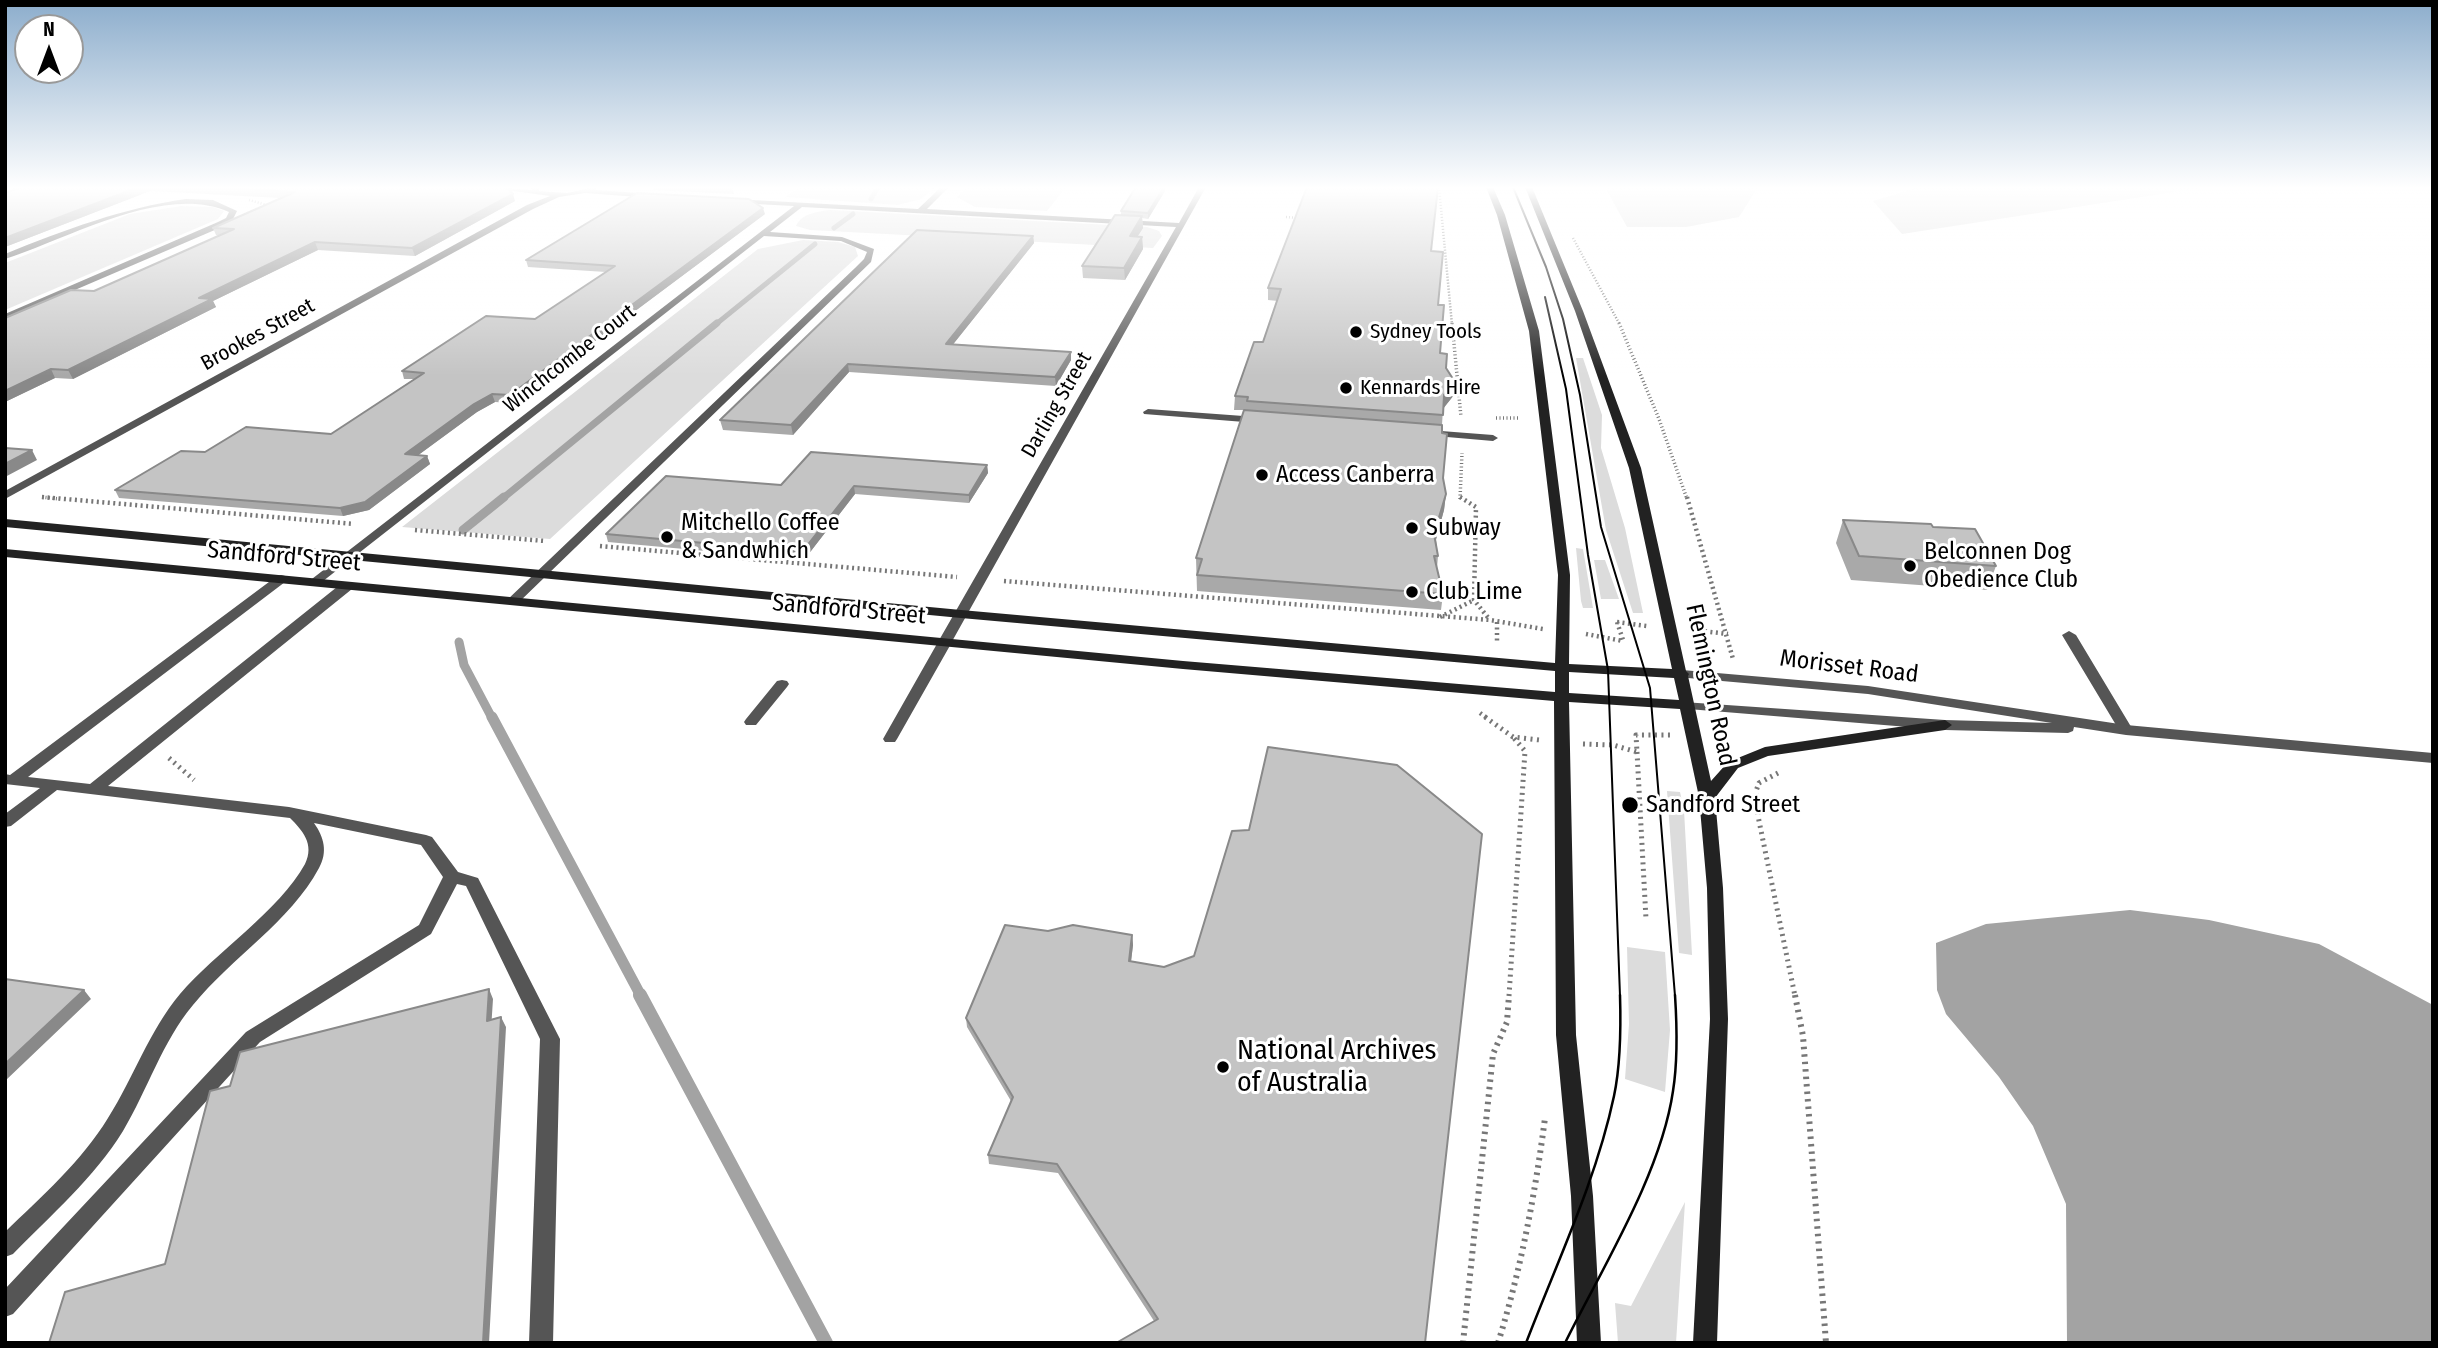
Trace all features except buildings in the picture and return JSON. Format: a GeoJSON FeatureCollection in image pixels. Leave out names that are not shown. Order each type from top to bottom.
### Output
{"type":"FeatureCollection","features":[{"type":"Feature","properties":{"kind":"main road"},"geometry":{"type":"LineString","coordinates":[[1511,250],[1534,331],[1564,575],[1565,668],[1562,743],[1566,1035],[1582,1196],[1589,1343]]}},
{"type":"Feature","properties":{"kind":"main road","name":"Flemington Road"},"geometry":{"type":"LineString","coordinates":[[1555,250],[1580,310],[1634,468],[1682,674],[1707,797],[1715,888],[1719,1018],[1705,1343]]}},
{"type":"Feature","properties":{"kind":"main road","name":"Sandford Street"},"geometry":{"type":"LineString","coordinates":[[5,523],[961,614],[1565,668]]}},
{"type":"Feature","properties":{"kind":"main road","name":"Sandford Street"},"geometry":{"type":"LineString","coordinates":[[5,553],[945,642],[1563,697],[1688,705]]}},
{"type":"Feature","properties":{"kind":"main road","name":"Morisset Road"},"geometry":{"type":"LineString","coordinates":[[1565,668],[1682,674]]}},
{"type":"Feature","properties":{"kind":"main road"},"geometry":{"type":"LineString","coordinates":[[1707,797],[1733,765],[1765,752],[1945,726]]}},
{"type":"Feature","properties":{"kind":"street"},"geometry":{"type":"LineString","coordinates":[[5,257],[23,250]]}},
{"type":"Feature","properties":{"kind":"street"},"geometry":{"type":"LineString","coordinates":[[5,317],[161,250]]}},
{"type":"Feature","properties":{"kind":"street","name":"Brookes Street"},"geometry":{"type":"LineString","coordinates":[[7,495],[452,250]]}},
{"type":"Feature","properties":{"kind":"street","name":"Winchcombe Court"},"geometry":{"type":"LineString","coordinates":[[314,582],[741,250]]}},
{"type":"Feature","properties":{"kind":"street"},"geometry":{"type":"LineString","coordinates":[[512,601],[858,270],[869,250]]}},
{"type":"Feature","properties":{"kind":"street","name":"Darling Street"},"geometry":{"type":"LineString","coordinates":[[890,739],[1168,250]]}},
{"type":"Feature","properties":{"kind":"street"},"geometry":{"type":"LineString","coordinates":[[1148,412],[1271,421]]}},
{"type":"Feature","properties":{"kind":"street"},"geometry":{"type":"LineString","coordinates":[[1421,432],[1493,438]]}},
{"type":"Feature","properties":{"kind":"street"},"geometry":{"type":"LineString","coordinates":[[9,779],[281,579]]}},
{"type":"Feature","properties":{"kind":"street"},"geometry":{"type":"LineString","coordinates":[[94,789],[347,586]]}},
{"type":"Feature","properties":{"kind":"street"},"geometry":{"type":"LineString","coordinates":[[2069,635],[2126,730]]}},
{"type":"Feature","properties":{"kind":"street","name":"Morisset Road"},"geometry":{"type":"LineString","coordinates":[[1682,674],[1868,690],[2126,730],[2433,758]]}},
{"type":"Feature","properties":{"kind":"street"},"geometry":{"type":"LineString","coordinates":[[751,722],[782,684]]}},
{"type":"Feature","properties":{"kind":"street","name":"Morisset Road"},"geometry":{"type":"LineString","coordinates":[[1688,705],[1945,726],[2126,730]]}},
{"type":"Feature","properties":{"kind":"street"},"geometry":{"type":"LineString","coordinates":[[9,779],[289,812],[426,841],[452,877],[472,882],[550,1039],[541,1343]]}},
{"type":"Feature","properties":{"kind":"street"},"geometry":{"type":"LineString","coordinates":[[5,822],[54,785]]}},
{"type":"Feature","properties":{"kind":"street"},"geometry":{"type":"LineString","coordinates":[[5,1247],[106,1139],[128,1102],[148,1056],[186,999],[293,890],[313,863],[316,846],[312,830],[306,821],[289,812]]}},
{"type":"Feature","properties":{"kind":"street"},"geometry":{"type":"LineString","coordinates":[[5,1306],[253,1037],[425,929],[452,877]]}},
{"type":"Feature","properties":{"kind":"path"},"geometry":{"type":"LineString","coordinates":[[7,495],[1490,620],[1474,600],[1476,507],[1461,499],[1462,435],[1445,250]]}},
{"type":"Feature","properties":{"kind":"path"},"geometry":{"type":"LineString","coordinates":[[1440,617],[1474,600]]}},
{"type":"Feature","properties":{"kind":"path"},"geometry":{"type":"LineString","coordinates":[[1617,622],[1623,641]]}},
{"type":"Feature","properties":{"kind":"path"},"geometry":{"type":"LineString","coordinates":[[1462,1343],[1465,1291],[1493,1054],[1507,1022],[1525,751],[1513,737],[1478,712]]}},
{"type":"Feature","properties":{"kind":"path"},"geometry":{"type":"LineString","coordinates":[[1646,919],[1636,735],[1656,733],[1696,740]]}},
{"type":"Feature","properties":{"kind":"path"},"geometry":{"type":"LineString","coordinates":[[1513,737],[1613,745],[1637,752]]}},
{"type":"Feature","properties":{"kind":"path"},"geometry":{"type":"LineString","coordinates":[[173,745],[168,756],[195,781],[207,780]]}},
{"type":"Feature","properties":{"kind":"path"},"geometry":{"type":"LineString","coordinates":[[1498,1343],[1518,1278],[1535,1194],[1548,1108]]}},
{"type":"Feature","properties":{"kind":"shaded area"},"geometry":{"type":"Polygon","coordinates":[[[38,250],[146,250],[5,310],[5,263],[38,250]]]}},
{"type":"Feature","properties":{"kind":"shaded area"},"geometry":{"type":"Polygon","coordinates":[[[757,250],[856,250],[858,256],[550,539],[402,527],[757,250]]]}},
{"type":"Feature","properties":{"kind":"shaded area"},"geometry":{"type":"Polygon","coordinates":[[[1576,358],[1583,358],[1602,415],[1601,448],[1625,528],[1643,613],[1633,613],[1606,530],[1576,358]]]}},
{"type":"Feature","properties":{"kind":"shaded area"},"geometry":{"type":"Polygon","coordinates":[[[1576,548],[1583,549],[1593,608],[1583,608],[1581,601],[1576,548]]]}},
{"type":"Feature","properties":{"kind":"shaded area"},"geometry":{"type":"Polygon","coordinates":[[[1594,560],[1605,560],[1619,599],[1601,599],[1594,560]]]}},
{"type":"Feature","properties":{"kind":"shaded area"},"geometry":{"type":"Polygon","coordinates":[[[1667,791],[1680,792],[1684,810],[1692,955],[1679,953],[1667,791]]]}},
{"type":"Feature","properties":{"kind":"shaded area"},"geometry":{"type":"Polygon","coordinates":[[[2130,910],[2209,920],[2319,944],[2433,1005],[2433,1343],[2067,1343],[2066,1204],[2033,1126],[1999,1077],[1946,1014],[1937,990],[1936,943],[1986,924],[2130,910]]]}},
{"type":"Feature","properties":{"kind":"shaded area"},"geometry":{"type":"Polygon","coordinates":[[[1627,947],[1665,952],[1670,1030],[1665,1092],[1625,1079],[1629,1024],[1627,947]]]}},
{"type":"Feature","properties":{"kind":"shaded area"},"geometry":{"type":"Polygon","coordinates":[[[1685,1202],[1676,1343],[1618,1343],[1615,1303],[1631,1306],[1685,1202]]]}},
{"type":"Feature","properties":{"kind":"waterway"},"geometry":{"type":"LineString","coordinates":[[715,325],[808,250]]}},
{"type":"Feature","properties":{"kind":"waterway"},"geometry":{"type":"LineString","coordinates":[[502,499],[717,323]]}},
{"type":"Feature","properties":{"kind":"waterway"},"geometry":{"type":"LineString","coordinates":[[463,530],[504,497]]}},
{"type":"Feature","properties":{"kind":"waterway"},"geometry":{"type":"LineString","coordinates":[[459,642],[464,665],[492,718]]}},
{"type":"Feature","properties":{"kind":"waterway"},"geometry":{"type":"LineString","coordinates":[[492,717],[641,996]]}},
{"type":"Feature","properties":{"kind":"waterway"},"geometry":{"type":"LineString","coordinates":[[640,995],[826,1343]]}},
{"type":"Feature","properties":{"kind":"tram line"},"geometry":{"type":"LineString","coordinates":[[1539,250],[1563,319],[1580,395],[1601,527],[1650,688],[1675,996]]}},
{"type":"Feature","properties":{"kind":"tram line"},"geometry":{"type":"LineString","coordinates":[[1545,297],[1566,389],[1588,555],[1608,670],[1620,996]]}},
{"type":"Feature","properties":{"kind":"tram line"},"geometry":{"type":"LineString","coordinates":[[1565,1343],[1628,1220],[1656,1155],[1675,1079],[1675,995]]}},
{"type":"Feature","properties":{"kind":"tram line"},"geometry":{"type":"LineString","coordinates":[[1526,1343],[1575,1221],[1606,1128],[1618,1071],[1620,996]]}},
{"type":"Feature","properties":{"kind":"place","name":"Sydney Tools"},"geometry":{"type":"Point","coordinates":[1356,332]}},
{"type":"Feature","properties":{"kind":"place","name":"Kennards Hire"},"geometry":{"type":"Point","coordinates":[1346,388]}},
{"type":"Feature","properties":{"kind":"place","name":"Access Canberra"},"geometry":{"type":"Point","coordinates":[1262,475]}},
{"type":"Feature","properties":{"kind":"place","name":"Subway"},"geometry":{"type":"Point","coordinates":[1412,528]}},
{"type":"Feature","properties":{"kind":"place","name":"Mitchello Coffee & Sandwhich"},"geometry":{"type":"Point","coordinates":[667,537]}},
{"type":"Feature","properties":{"kind":"place","name":"Belconnen Dog Obedience Club"},"geometry":{"type":"Point","coordinates":[1910,566]}},
{"type":"Feature","properties":{"kind":"place","name":"Club Lime"},"geometry":{"type":"Point","coordinates":[1412,592]}},
{"type":"Feature","properties":{"kind":"place","name":"Sandford Street"},"geometry":{"type":"Point","coordinates":[1630,805]}},
{"type":"Feature","properties":{"kind":"place","name":"National Archives of Australia"},"geometry":{"type":"Point","coordinates":[1223,1067]}}]}
